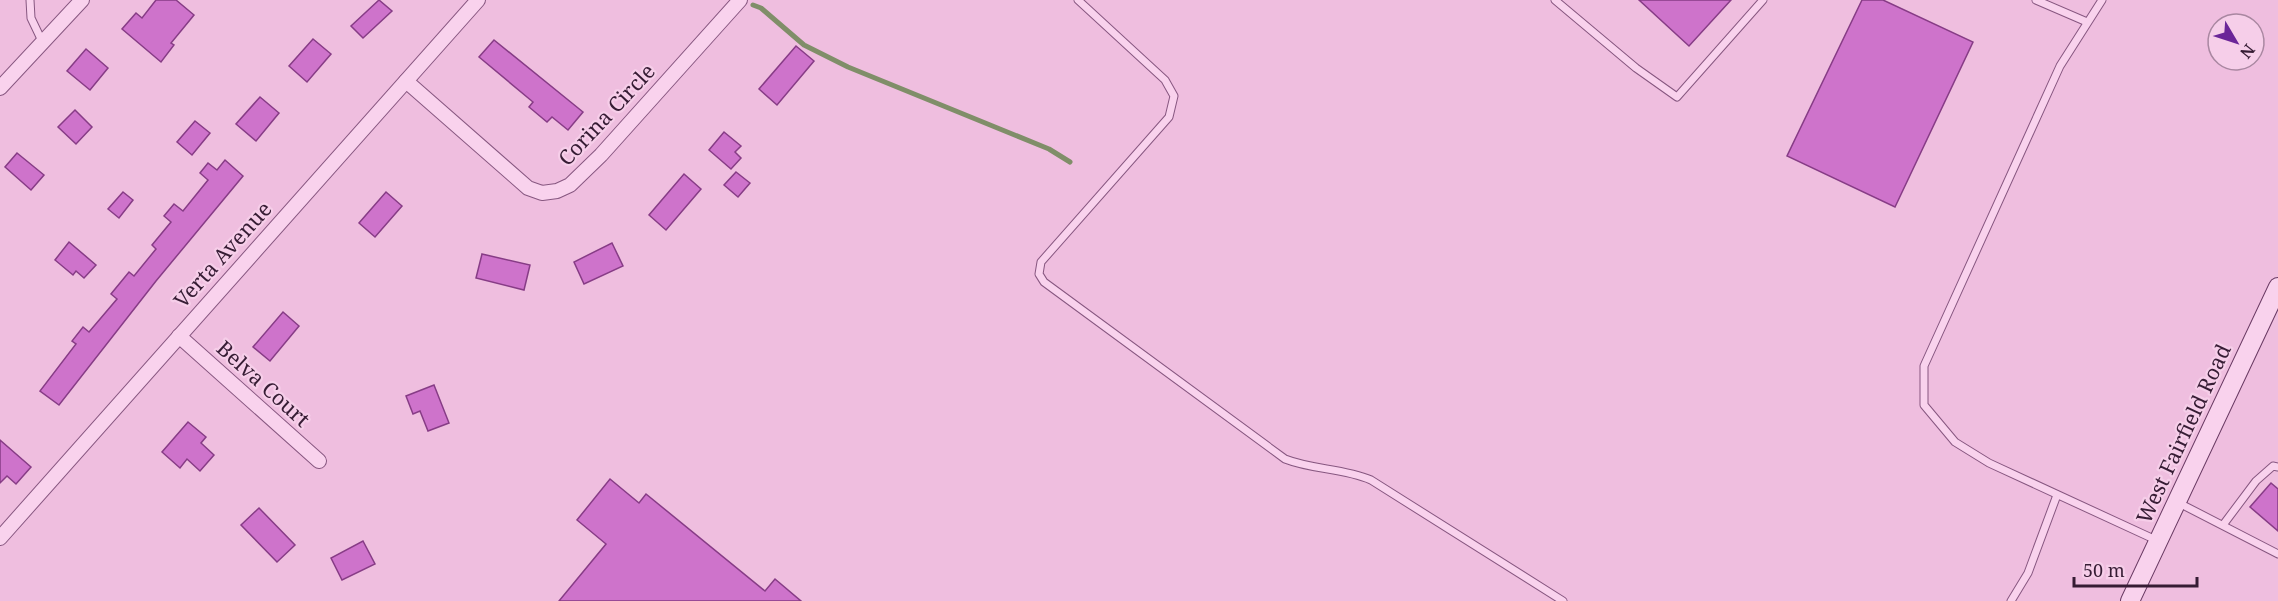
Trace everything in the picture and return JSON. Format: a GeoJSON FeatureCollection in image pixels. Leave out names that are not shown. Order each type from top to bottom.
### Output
{"type":"FeatureCollection","features":[{"type":"Feature","properties":{"kind":"main road","name":"West Fairfield Road"},"geometry":{"type":"LineString","coordinates":[[2130,601],[2277,294]]}},
{"type":"Feature","properties":{"kind":"street"},"geometry":{"type":"LineString","coordinates":[[0,88],[82,0]]}},
{"type":"Feature","properties":{"kind":"street","name":"Verta Avenue"},"geometry":{"type":"LineString","coordinates":[[0,538],[478,0]]}},
{"type":"Feature","properties":{"kind":"street","name":"Corina Circle"},"geometry":{"type":"LineString","coordinates":[[406,81],[528,188],[542,193],[556,191],[570,185],[601,155],[740,0]]}},
{"type":"Feature","properties":{"kind":"street","name":"Belva Court"},"geometry":{"type":"LineString","coordinates":[[179,336],[320,461]]}},
{"type":"Feature","properties":{"kind":"lane"},"geometry":{"type":"LineString","coordinates":[[30,0],[31,18],[42,41]]}},
{"type":"Feature","properties":{"kind":"lane"},"geometry":{"type":"LineString","coordinates":[[1078,0],[1165,80],[1174,96],[1169,117],[1041,262],[1039,274],[1044,282],[1285,459],[1302,466],[1353,472],[1371,480],[1563,601]]}},
{"type":"Feature","properties":{"kind":"lane"},"geometry":{"type":"LineString","coordinates":[[1556,0],[1636,68],[1677,97],[1763,0]]}},
{"type":"Feature","properties":{"kind":"lane"},"geometry":{"type":"LineString","coordinates":[[2036,0],[2087,22]]}},
{"type":"Feature","properties":{"kind":"lane"},"geometry":{"type":"LineString","coordinates":[[2102,0],[2060,66],[1924,366],[1924,405],[1955,442],[1989,463],[2158,541]]}},
{"type":"Feature","properties":{"kind":"lane"},"geometry":{"type":"LineString","coordinates":[[2223,525],[2256,481],[2273,466],[2278,467]]}},
{"type":"Feature","properties":{"kind":"lane"},"geometry":{"type":"LineString","coordinates":[[2011,601],[2028,573],[2057,495]]}},
{"type":"Feature","properties":{"kind":"lane"},"geometry":{"type":"LineString","coordinates":[[2177,502],[2278,554]]}},
{"type":"Feature","properties":{"kind":"building"},"geometry":{"type":"Polygon","coordinates":[[[156,0],[176,0],[194,15],[171,43],[174,45],[161,62],[122,29],[136,13],[142,18],[156,0]]]}},
{"type":"Feature","properties":{"kind":"building"},"geometry":{"type":"Polygon","coordinates":[[[379,0],[392,11],[363,38],[351,26],[379,0]]]}},
{"type":"Feature","properties":{"kind":"building"},"geometry":{"type":"Polygon","coordinates":[[[1639,0],[1731,0],[1689,46],[1639,0]]]}},
{"type":"Feature","properties":{"kind":"building"},"geometry":{"type":"Polygon","coordinates":[[[1862,0],[1883,0],[1973,42],[1895,207],[1787,156],[1862,0]]]}},
{"type":"Feature","properties":{"kind":"building"},"geometry":{"type":"Polygon","coordinates":[[[313,39],[331,54],[307,82],[289,66],[313,39]]]}},
{"type":"Feature","properties":{"kind":"building"},"geometry":{"type":"Polygon","coordinates":[[[494,40],[583,112],[568,130],[552,117],[547,122],[529,107],[533,102],[479,57],[494,40]]]}},
{"type":"Feature","properties":{"kind":"building"},"geometry":{"type":"Polygon","coordinates":[[[796,46],[814,61],[777,105],[759,89],[796,46]]]}},
{"type":"Feature","properties":{"kind":"building"},"geometry":{"type":"Polygon","coordinates":[[[86,49],[108,68],[90,90],[67,71],[86,49]]]}},
{"type":"Feature","properties":{"kind":"building"},"geometry":{"type":"Polygon","coordinates":[[[260,97],[279,113],[256,141],[236,124],[260,97]]]}},
{"type":"Feature","properties":{"kind":"building"},"geometry":{"type":"Polygon","coordinates":[[[75,110],[92,127],[76,144],[58,127],[75,110]]]}},
{"type":"Feature","properties":{"kind":"building"},"geometry":{"type":"Polygon","coordinates":[[[195,121],[210,133],[192,155],[177,142],[195,121]]]}},
{"type":"Feature","properties":{"kind":"building"},"geometry":{"type":"Polygon","coordinates":[[[724,132],[741,146],[735,152],[741,158],[731,169],[709,150],[724,132]]]}},
{"type":"Feature","properties":{"kind":"building"},"geometry":{"type":"Polygon","coordinates":[[[17,153],[44,175],[31,190],[5,167],[17,153]]]}},
{"type":"Feature","properties":{"kind":"building"},"geometry":{"type":"Polygon","coordinates":[[[225,160],[243,176],[156,281],[59,405],[40,391],[76,344],[72,341],[83,327],[89,332],[117,299],[111,294],[129,272],[134,276],[156,249],[152,245],[171,222],[164,216],[174,204],[183,211],[208,180],[200,173],[208,163],[217,170],[225,160]]]}},
{"type":"Feature","properties":{"kind":"building"},"geometry":{"type":"Polygon","coordinates":[[[736,172],[750,183],[738,197],[724,185],[736,172]]]}},
{"type":"Feature","properties":{"kind":"building"},"geometry":{"type":"Polygon","coordinates":[[[684,174],[701,189],[666,230],[649,215],[684,174]]]}},
{"type":"Feature","properties":{"kind":"building"},"geometry":{"type":"Polygon","coordinates":[[[123,192],[133,200],[119,218],[108,209],[123,192]]]}},
{"type":"Feature","properties":{"kind":"building"},"geometry":{"type":"Polygon","coordinates":[[[386,192],[402,206],[375,237],[359,223],[386,192]]]}},
{"type":"Feature","properties":{"kind":"building"},"geometry":{"type":"Polygon","coordinates":[[[69,242],[96,265],[84,278],[76,271],[73,275],[55,260],[69,242]]]}},
{"type":"Feature","properties":{"kind":"building"},"geometry":{"type":"Polygon","coordinates":[[[612,243],[623,266],[584,284],[574,262],[612,243]]]}},
{"type":"Feature","properties":{"kind":"building"},"geometry":{"type":"Polygon","coordinates":[[[482,254],[530,265],[524,290],[476,278],[482,254]]]}},
{"type":"Feature","properties":{"kind":"building"},"geometry":{"type":"Polygon","coordinates":[[[283,312],[299,326],[270,361],[253,347],[283,312]]]}},
{"type":"Feature","properties":{"kind":"building"},"geometry":{"type":"Polygon","coordinates":[[[434,385],[449,423],[428,431],[420,411],[413,414],[406,396],[434,385]]]}},
{"type":"Feature","properties":{"kind":"building"},"geometry":{"type":"Polygon","coordinates":[[[188,422],[206,437],[201,443],[214,455],[200,471],[187,459],[180,468],[162,452],[188,422]]]}},
{"type":"Feature","properties":{"kind":"building"},"geometry":{"type":"Polygon","coordinates":[[[0,440],[31,467],[16,484],[7,476],[0,483],[0,440]]]}},
{"type":"Feature","properties":{"kind":"building"},"geometry":{"type":"Polygon","coordinates":[[[610,479],[639,503],[646,494],[765,591],[775,579],[801,601],[559,601],[606,544],[577,520],[610,479]]]}},
{"type":"Feature","properties":{"kind":"building"},"geometry":{"type":"Polygon","coordinates":[[[2271,483],[2278,489],[2278,531],[2250,507],[2271,483]]]}},
{"type":"Feature","properties":{"kind":"building"},"geometry":{"type":"Polygon","coordinates":[[[259,508],[295,545],[277,562],[241,525],[259,508]]]}},
{"type":"Feature","properties":{"kind":"building"},"geometry":{"type":"Polygon","coordinates":[[[363,541],[375,564],[342,580],[331,558],[363,541]]]}},
{"type":"Feature","properties":{"kind":"waterway"},"geometry":{"type":"LineString","coordinates":[[753,5],[761,8],[804,45],[848,67],[1049,149],[1070,162]]}}]}
